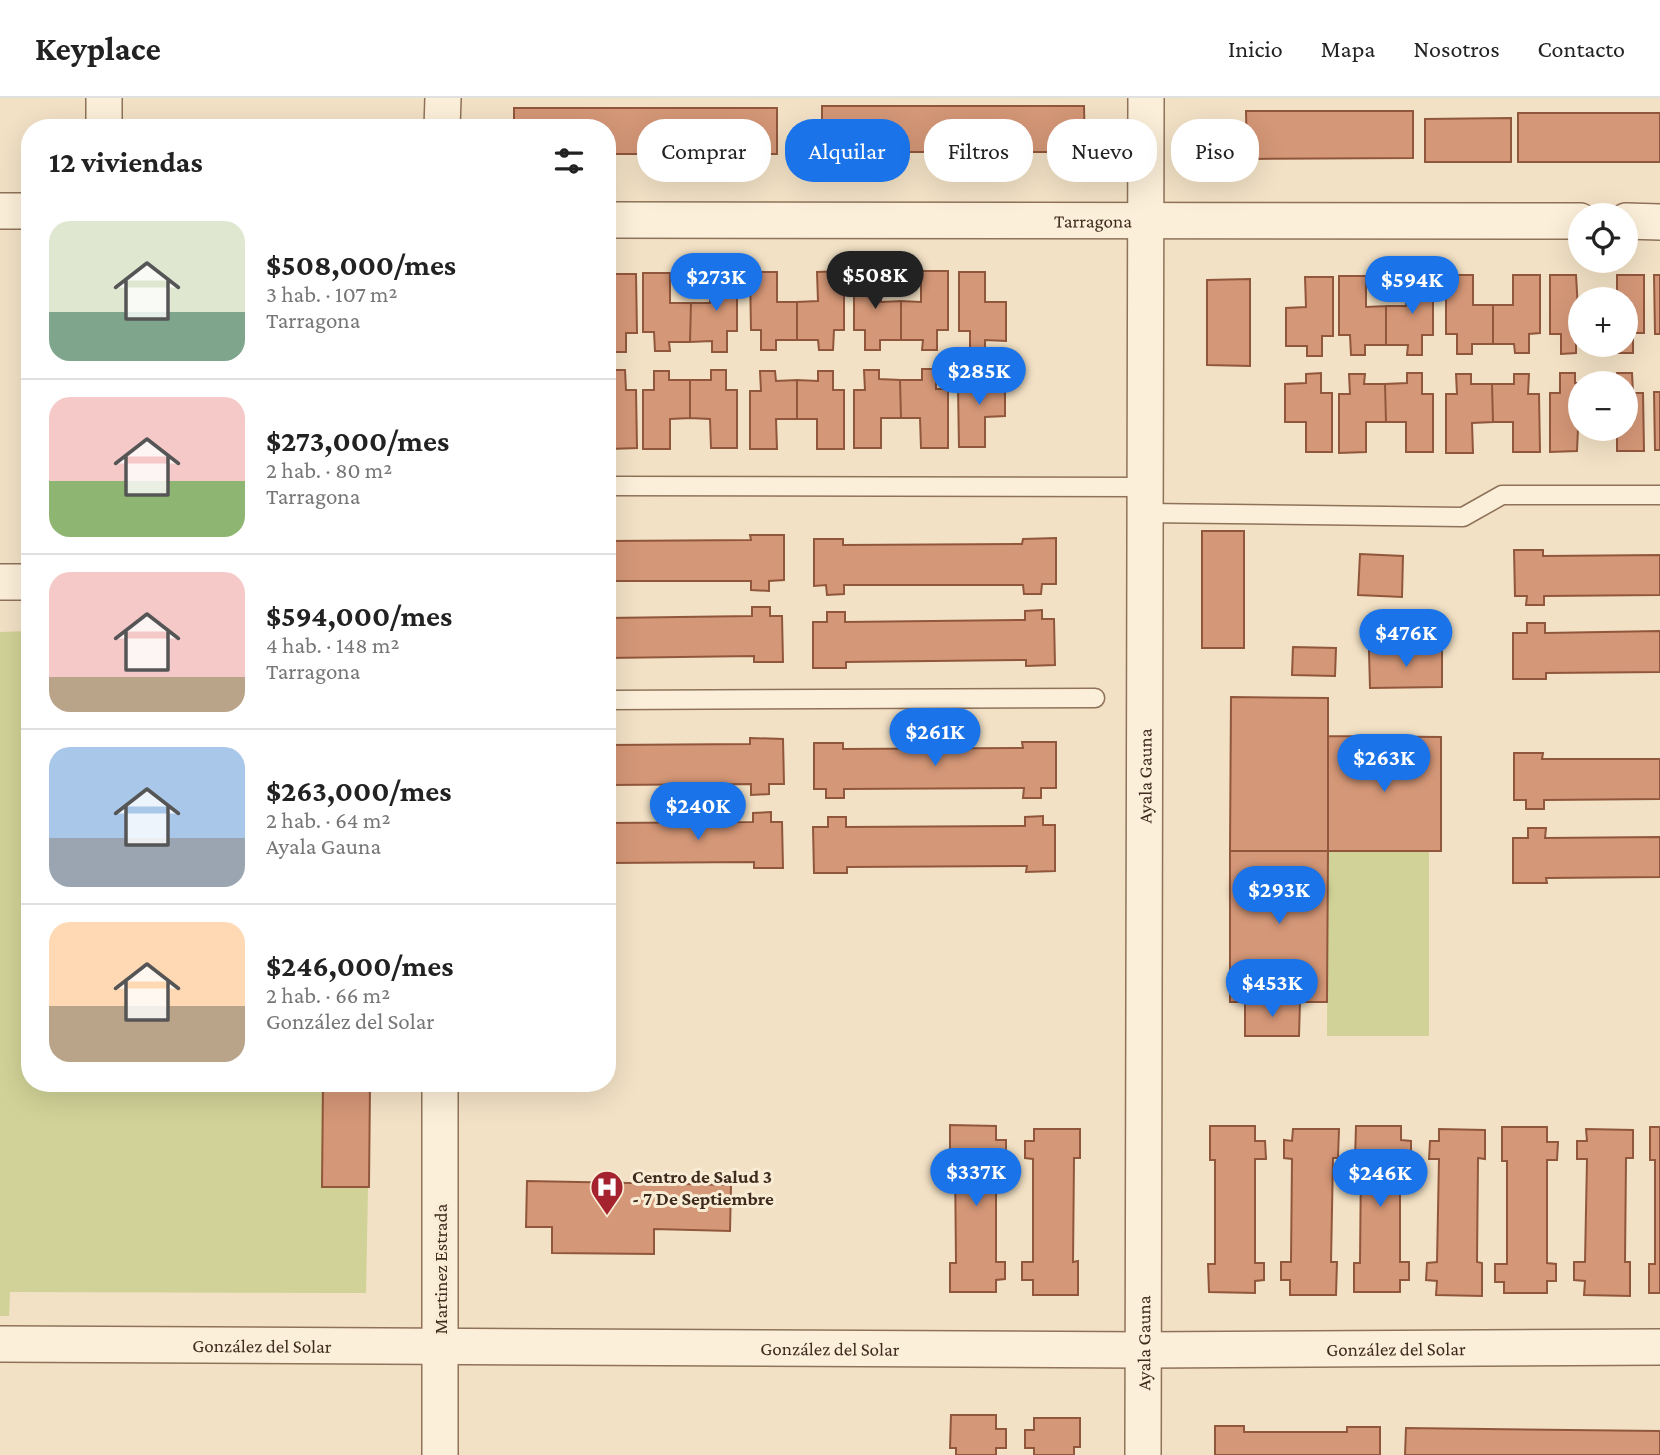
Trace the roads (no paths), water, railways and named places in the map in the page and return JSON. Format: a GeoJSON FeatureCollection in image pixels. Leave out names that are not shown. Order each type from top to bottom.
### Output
{"type":"FeatureCollection","features":[{"type":"Feature","properties":{"kind":"street"},"geometry":{"type":"LineString","coordinates":[[104,98],[104,119]]}},
{"type":"Feature","properties":{"kind":"street"},"geometry":{"type":"LineString","coordinates":[[442,119],[443,98]]}},
{"type":"Feature","properties":{"kind":"street","name":"Ayala Gauna"},"geometry":{"type":"LineString","coordinates":[[1143,1455],[1146,98]]}},
{"type":"Feature","properties":{"kind":"street"},"geometry":{"type":"LineString","coordinates":[[0,211],[21,211]]}},
{"type":"Feature","properties":{"kind":"street","name":"Tarragona"},"geometry":{"type":"LineString","coordinates":[[616,220],[1145,218],[1568,221]]}},
{"type":"Feature","properties":{"kind":"street"},"geometry":{"type":"LineString","coordinates":[[1638,222],[1660,222]]}},
{"type":"Feature","properties":{"kind":"street"},"geometry":{"type":"LineString","coordinates":[[0,582],[21,582]]}},
{"type":"Feature","properties":{"kind":"street","name":"Martinez Estrada"},"geometry":{"type":"LineString","coordinates":[[440,1092],[440,1455]]}},
{"type":"Feature","properties":{"kind":"street","name":"González del Solar"},"geometry":{"type":"LineString","coordinates":[[0,1344],[1143,1350],[1660,1347]]}},
{"type":"Feature","properties":{"kind":"lane"},"geometry":{"type":"LineString","coordinates":[[616,486],[1145,500],[1463,517],[1502,495],[1660,495]]}},
{"type":"Feature","properties":{"kind":"lane"},"geometry":{"type":"LineString","coordinates":[[616,700],[1095,698]]}},
{"type":"Feature","properties":{"kind":"place","name":"Centro de Salud 3 - 7 De Septiembre"},"geometry":{"type":"Point","coordinates":[607,1217]}}]}
